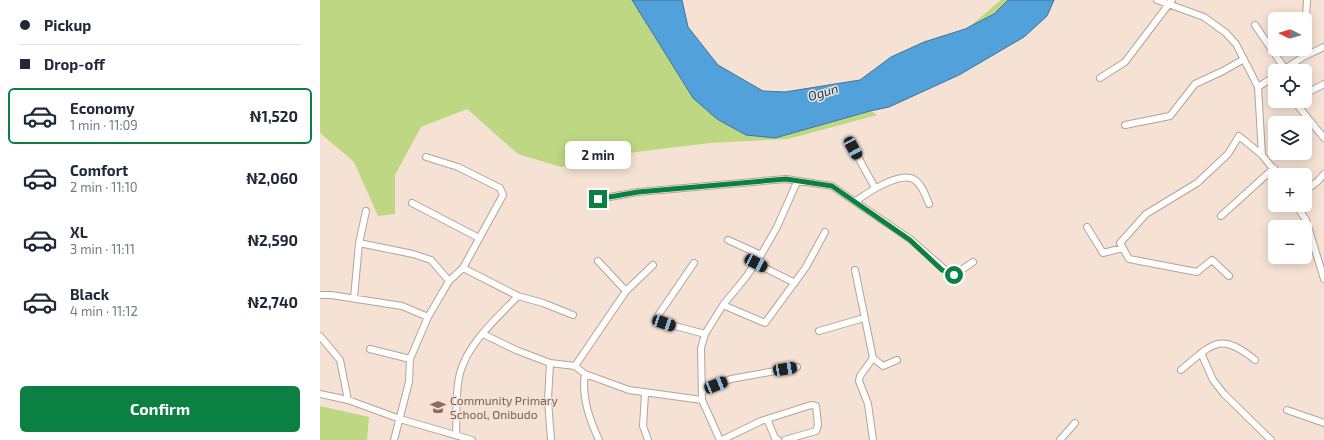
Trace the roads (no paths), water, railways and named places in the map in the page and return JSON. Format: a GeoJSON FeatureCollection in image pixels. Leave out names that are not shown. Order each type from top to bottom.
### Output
{"type":"FeatureCollection","features":[{"type":"Feature","properties":{"kind":"street"},"geometry":{"type":"LineString","coordinates":[[1157,0],[1172,2],[1204,17],[1216,25],[1236,44],[1258,87],[1262,155]]}},
{"type":"Feature","properties":{"kind":"street"},"geometry":{"type":"LineString","coordinates":[[1306,12],[1307,0]]}},
{"type":"Feature","properties":{"kind":"street"},"geometry":{"type":"LineString","coordinates":[[1100,78],[1125,62],[1172,2]]}},
{"type":"Feature","properties":{"kind":"street"},"geometry":{"type":"LineString","coordinates":[[1255,25],[1280,64]]}},
{"type":"Feature","properties":{"kind":"street"},"geometry":{"type":"LineString","coordinates":[[1293,64],[1303,57],[1324,47]]}},
{"type":"Feature","properties":{"kind":"street"},"geometry":{"type":"LineString","coordinates":[[1125,124],[1170,116],[1195,84],[1244,59]]}},
{"type":"Feature","properties":{"kind":"street"},"geometry":{"type":"LineString","coordinates":[[1258,87],[1268,81]]}},
{"type":"Feature","properties":{"kind":"street"},"geometry":{"type":"LineString","coordinates":[[1312,90],[1324,84]]}},
{"type":"Feature","properties":{"kind":"street"},"geometry":{"type":"LineString","coordinates":[[1300,108],[1323,136]]}},
{"type":"Feature","properties":{"kind":"street"},"geometry":{"type":"LineString","coordinates":[[1229,276],[1212,260],[1197,272],[1129,259],[1120,244],[1146,214],[1197,183],[1228,154],[1239,136],[1262,155],[1274,168]]}},
{"type":"Feature","properties":{"kind":"street"},"geometry":{"type":"LineString","coordinates":[[853,148],[875,188]]}},
{"type":"Feature","properties":{"kind":"street"},"geometry":{"type":"LineString","coordinates":[[394,440],[409,382],[410,359],[428,317],[449,281],[463,268],[503,195],[500,188],[458,166],[426,157]]}},
{"type":"Feature","properties":{"kind":"street"},"geometry":{"type":"LineString","coordinates":[[1221,216],[1268,173]]}},
{"type":"Feature","properties":{"kind":"street"},"geometry":{"type":"LineString","coordinates":[[1312,186],[1324,174]]}},
{"type":"Feature","properties":{"kind":"street"},"geometry":{"type":"LineString","coordinates":[[856,202],[875,188],[903,177],[915,180],[925,193],[929,204]]}},
{"type":"Feature","properties":{"kind":"street"},"geometry":{"type":"LineString","coordinates":[[598,199],[638,192],[786,179],[797,182],[832,186],[910,240],[942,270],[954,275],[973,262]]}},
{"type":"Feature","properties":{"kind":"street"},"geometry":{"type":"LineString","coordinates":[[1318,181],[1324,186]]}},
{"type":"Feature","properties":{"kind":"street"},"geometry":{"type":"LineString","coordinates":[[785,440],[816,431],[818,425],[816,406],[811,405],[767,419],[721,440],[702,400],[700,352],[705,334],[723,305],[756,263],[777,227],[797,182]]}},
{"type":"Feature","properties":{"kind":"street"},"geometry":{"type":"LineString","coordinates":[[412,203],[479,238]]}},
{"type":"Feature","properties":{"kind":"street"},"geometry":{"type":"LineString","coordinates":[[354,298],[359,243],[366,211]]}},
{"type":"Feature","properties":{"kind":"street"},"geometry":{"type":"LineString","coordinates":[[1301,212],[1306,220],[1322,267],[1324,279]]}},
{"type":"Feature","properties":{"kind":"street"},"geometry":{"type":"LineString","coordinates":[[1087,227],[1103,253],[1123,248]]}},
{"type":"Feature","properties":{"kind":"street"},"geometry":{"type":"LineString","coordinates":[[723,305],[765,323],[795,283],[825,232]]}},
{"type":"Feature","properties":{"kind":"street"},"geometry":{"type":"LineString","coordinates":[[728,240],[761,255]]}},
{"type":"Feature","properties":{"kind":"street"},"geometry":{"type":"LineString","coordinates":[[359,243],[413,254],[431,260],[449,281]]}},
{"type":"Feature","properties":{"kind":"street"},"geometry":{"type":"LineString","coordinates":[[598,261],[626,291]]}},
{"type":"Feature","properties":{"kind":"street"},"geometry":{"type":"LineString","coordinates":[[694,263],[657,317],[660,322],[705,334]]}},
{"type":"Feature","properties":{"kind":"street"},"geometry":{"type":"LineString","coordinates":[[756,263],[795,283]]}},
{"type":"Feature","properties":{"kind":"street"},"geometry":{"type":"LineString","coordinates":[[575,366],[626,291],[653,265]]}},
{"type":"Feature","properties":{"kind":"street"},"geometry":{"type":"LineString","coordinates":[[463,268],[518,296],[543,303],[573,315]]}},
{"type":"Feature","properties":{"kind":"street"},"geometry":{"type":"LineString","coordinates":[[855,270],[864,318],[874,358],[881,366],[897,360]]}},
{"type":"Feature","properties":{"kind":"street"},"geometry":{"type":"LineString","coordinates":[[320,295],[354,298],[406,307],[428,317]]}},
{"type":"Feature","properties":{"kind":"street"},"geometry":{"type":"LineString","coordinates":[[456,435],[460,373],[471,350],[483,334],[518,296]]}},
{"type":"Feature","properties":{"kind":"street"},"geometry":{"type":"LineString","coordinates":[[819,331],[864,318]]}},
{"type":"Feature","properties":{"kind":"street"},"geometry":{"type":"LineString","coordinates":[[483,334],[516,350],[550,363],[575,366],[585,374],[629,390],[645,394],[671,395],[702,400]]}},
{"type":"Feature","properties":{"kind":"street"},"geometry":{"type":"LineString","coordinates":[[320,336],[340,360],[348,400]]}},
{"type":"Feature","properties":{"kind":"street"},"geometry":{"type":"LineString","coordinates":[[1181,370],[1212,346],[1227,343],[1241,348],[1255,360]]}},
{"type":"Feature","properties":{"kind":"street"},"geometry":{"type":"LineString","coordinates":[[370,349],[410,359]]}},
{"type":"Feature","properties":{"kind":"street"},"geometry":{"type":"LineString","coordinates":[[1201,353],[1213,380],[1224,394],[1271,440]]}},
{"type":"Feature","properties":{"kind":"street"},"geometry":{"type":"LineString","coordinates":[[873,440],[868,404],[859,381],[860,376],[874,358]]}},
{"type":"Feature","properties":{"kind":"street"},"geometry":{"type":"LineString","coordinates":[[550,363],[548,400],[551,440]]}},
{"type":"Feature","properties":{"kind":"street"},"geometry":{"type":"LineString","coordinates":[[702,391],[731,379],[797,367]]}},
{"type":"Feature","properties":{"kind":"street"},"geometry":{"type":"LineString","coordinates":[[585,374],[585,394],[588,412],[599,440]]}},
{"type":"Feature","properties":{"kind":"street"},"geometry":{"type":"LineString","coordinates":[[320,394],[348,400],[400,419],[472,440]]}},
{"type":"Feature","properties":{"kind":"street"},"geometry":{"type":"LineString","coordinates":[[645,394],[643,426],[648,440]]}},
{"type":"Feature","properties":{"kind":"street"},"geometry":{"type":"LineString","coordinates":[[1286,410],[1324,423]]}},
{"type":"Feature","properties":{"kind":"street"},"geometry":{"type":"LineString","coordinates":[[767,419],[775,438],[778,440]]}},
{"type":"Feature","properties":{"kind":"street"},"geometry":{"type":"LineString","coordinates":[[1060,440],[1075,423]]}},
{"type":"Feature","properties":{"kind":"water","name":"Ogun"},"geometry":{"type":"Polygon","coordinates":[[[632,0],[682,0],[688,27],[718,65],[763,91],[785,92],[860,80],[891,57],[924,42],[965,29],[994,14],[1008,0],[1054,0],[1047,16],[1024,37],[959,75],[889,107],[775,138],[746,135],[717,119],[693,98],[632,0]]]}},
{"type":"Feature","properties":{"kind":"place","name":"Community Primary School, Onibudo"},"geometry":{"type":"Point","coordinates":[438,407]}}]}
